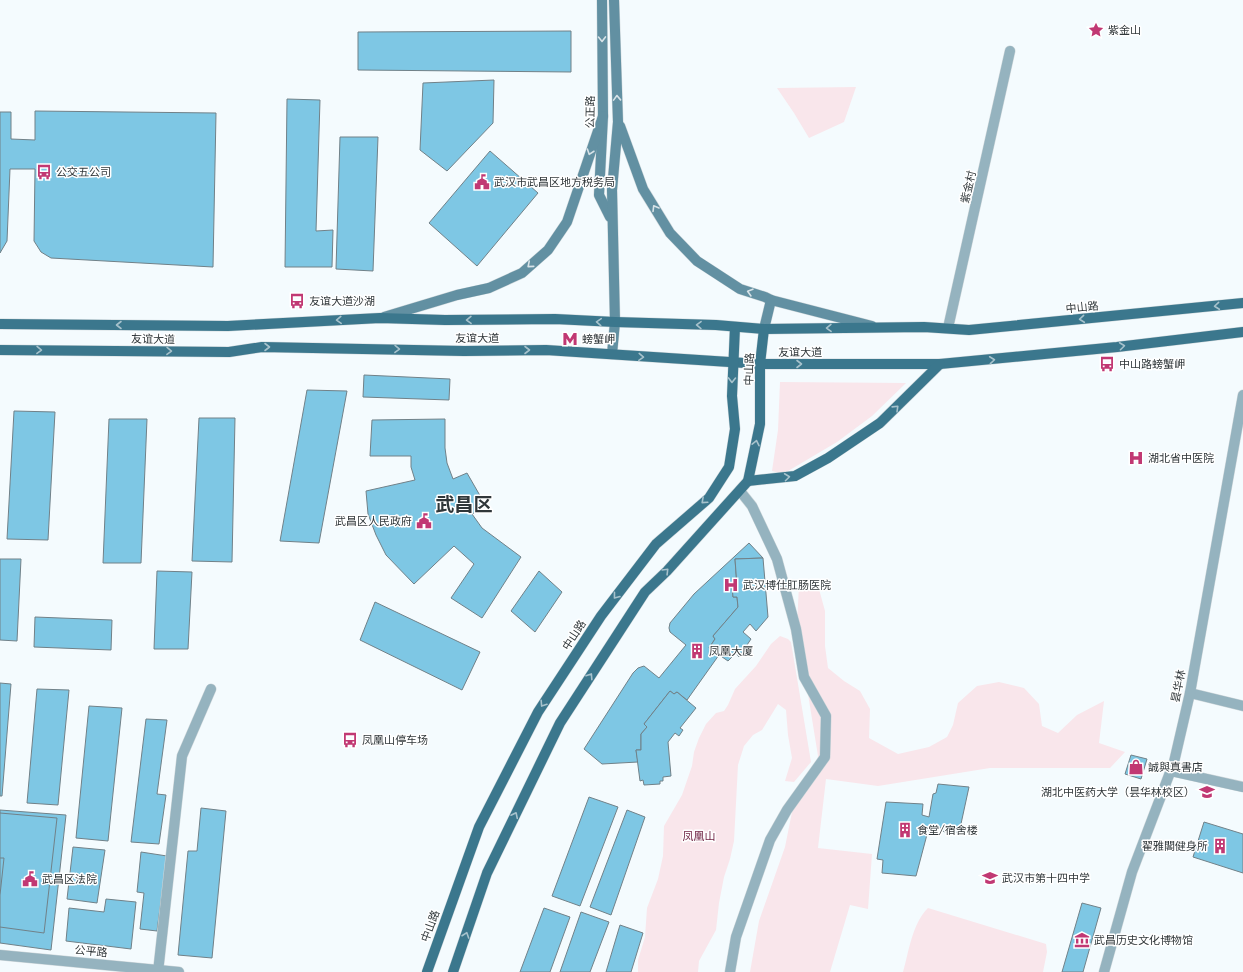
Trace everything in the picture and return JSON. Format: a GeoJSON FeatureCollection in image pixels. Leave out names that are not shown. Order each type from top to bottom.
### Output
{"type":"FeatureCollection","features":[{"type":"Feature","properties":{"kind":"main road","name":"公正路"},"geometry":{"type":"LineString","coordinates":[[602,0],[603,116],[599,195],[612,221]]}},
{"type":"Feature","properties":{"kind":"main road","name":"公正路"},"geometry":{"type":"LineString","coordinates":[[612,354],[615,322],[612,190],[618,122],[614,0]]}},
{"type":"Feature","properties":{"kind":"main road"},"geometry":{"type":"LineString","coordinates":[[380,318],[457,295],[489,288],[522,272],[548,250],[567,222],[603,116]]}},
{"type":"Feature","properties":{"kind":"main road"},"geometry":{"type":"LineString","coordinates":[[618,122],[643,189],[670,233],[697,261],[740,289],[765,296],[771,300],[877,327]]}},
{"type":"Feature","properties":{"kind":"main road"},"geometry":{"type":"LineString","coordinates":[[764,329],[771,300]]}},
{"type":"Feature","properties":{"kind":"main road","name":"中山路"},"geometry":{"type":"LineString","coordinates":[[924,327],[969,330],[1243,303]]}},
{"type":"Feature","properties":{"kind":"main road","name":"友谊大道"},"geometry":{"type":"LineString","coordinates":[[0,324],[228,326],[380,318],[445,320],[555,319],[764,329],[924,327]]}},
{"type":"Feature","properties":{"kind":"main road","name":"中山路"},"geometry":{"type":"LineString","coordinates":[[427,972],[479,827],[538,712],[601,616],[651,550],[709,498],[729,467],[735,430],[732,396],[732,362],[735,327]]}},
{"type":"Feature","properties":{"kind":"main road","name":"中山路"},"geometry":{"type":"LineString","coordinates":[[453,972],[487,873],[560,723],[645,592],[667,571],[748,481],[760,424],[760,364],[764,329]]}},
{"type":"Feature","properties":{"kind":"main road","name":"友谊大道"},"geometry":{"type":"LineString","coordinates":[[0,350],[229,352],[262,347],[546,350],[760,364],[954,364],[1243,332]]}},
{"type":"Feature","properties":{"kind":"main road"},"geometry":{"type":"LineString","coordinates":[[748,481],[795,476],[828,458],[880,423],[940,364]]}},
{"type":"Feature","properties":{"kind":"street","name":"紫金村"},"geometry":{"type":"LineString","coordinates":[[948,328],[1010,51]]}},
{"type":"Feature","properties":{"kind":"street","name":"昙华林"},"geometry":{"type":"LineString","coordinates":[[1104,972],[1132,872],[1171,771],[1190,693],[1243,395]]}},
{"type":"Feature","properties":{"kind":"street"},"geometry":{"type":"LineString","coordinates":[[730,972],[736,937],[770,840],[787,810],[825,757],[826,716],[804,677],[796,629],[777,558],[752,506],[740,491]]}},
{"type":"Feature","properties":{"kind":"street"},"geometry":{"type":"LineString","coordinates":[[159,971],[182,756],[211,689]]}},
{"type":"Feature","properties":{"kind":"street"},"geometry":{"type":"LineString","coordinates":[[1190,693],[1243,706]]}},
{"type":"Feature","properties":{"kind":"street"},"geometry":{"type":"LineString","coordinates":[[1171,771],[1243,787]]}},
{"type":"Feature","properties":{"kind":"street","name":"公平路"},"geometry":{"type":"LineString","coordinates":[[0,955],[179,972]]}},
{"type":"Feature","properties":{"kind":"green space"},"geometry":{"type":"Polygon","coordinates":[[[856,87],[844,122],[809,138],[777,88],[856,87]]]}},
{"type":"Feature","properties":{"kind":"green space"},"geometry":{"type":"Polygon","coordinates":[[[780,382],[906,383],[872,416],[837,442],[783,474],[772,471],[778,430],[780,382]]]}},
{"type":"Feature","properties":{"kind":"green space"},"geometry":{"type":"Polygon","coordinates":[[[799,584],[819,589],[825,611],[825,646],[828,668],[844,681],[860,691],[870,709],[869,738],[898,754],[929,747],[947,737],[953,725],[958,703],[977,686],[999,682],[1024,688],[1039,704],[1042,726],[1058,733],[1077,715],[1104,701],[1099,743],[1125,752],[1110,768],[990,768],[878,786],[826,779],[818,848],[872,854],[868,909],[850,905],[830,972],[750,972],[759,921],[785,847],[792,812],[814,779],[818,756],[797,626],[799,584]]]}},
{"type":"Feature","properties":{"kind":"green space","name":"凤凰山"},"geometry":{"type":"Polygon","coordinates":[[[780,636],[791,642],[811,762],[794,782],[785,781],[792,758],[786,710],[778,704],[762,730],[753,735],[744,746],[738,765],[734,841],[724,877],[716,930],[699,961],[698,972],[638,972],[638,960],[645,937],[647,908],[658,879],[663,856],[664,826],[682,795],[692,766],[694,752],[699,738],[706,724],[716,713],[724,711],[735,689],[756,666],[771,644],[780,636]]]}},
{"type":"Feature","properties":{"kind":"green space"},"geometry":{"type":"Polygon","coordinates":[[[928,908],[1046,944],[1047,952],[1043,972],[903,972],[909,947],[918,922],[928,908]]]}},
{"type":"Feature","properties":{"kind":"building"},"geometry":{"type":"Polygon","coordinates":[[[571,31],[571,72],[358,70],[358,32],[571,31]]]}},
{"type":"Feature","properties":{"kind":"building"},"geometry":{"type":"Polygon","coordinates":[[[494,80],[493,123],[447,171],[420,150],[423,83],[494,80]]]}},
{"type":"Feature","properties":{"kind":"building"},"geometry":{"type":"Polygon","coordinates":[[[287,99],[320,100],[316,231],[333,230],[332,267],[285,267],[287,99]]]}},
{"type":"Feature","properties":{"kind":"building"},"geometry":{"type":"Polygon","coordinates":[[[35,111],[216,113],[213,267],[51,258],[41,252],[34,241],[35,169],[10,169],[7,241],[0,253],[0,112],[11,112],[11,139],[35,140],[35,111]]]}},
{"type":"Feature","properties":{"kind":"building"},"geometry":{"type":"Polygon","coordinates":[[[340,137],[378,137],[373,271],[336,269],[340,137]]]}},
{"type":"Feature","properties":{"kind":"building","name":"武汉市武昌区地方税务局"},"geometry":{"type":"Polygon","coordinates":[[[490,151],[538,193],[477,266],[429,223],[490,151]]]}},
{"type":"Feature","properties":{"kind":"building"},"geometry":{"type":"Polygon","coordinates":[[[364,375],[450,379],[449,400],[363,397],[364,375]]]}},
{"type":"Feature","properties":{"kind":"building"},"geometry":{"type":"Polygon","coordinates":[[[307,390],[347,391],[319,543],[280,541],[307,390]]]}},
{"type":"Feature","properties":{"kind":"building"},"geometry":{"type":"Polygon","coordinates":[[[14,411],[55,412],[48,540],[7,539],[14,411]]]}},
{"type":"Feature","properties":{"kind":"building"},"geometry":{"type":"Polygon","coordinates":[[[199,418],[235,418],[232,562],[192,561],[199,418]]]}},
{"type":"Feature","properties":{"kind":"building"},"geometry":{"type":"Polygon","coordinates":[[[109,419],[147,419],[141,563],[103,563],[109,419]]]}},
{"type":"Feature","properties":{"kind":"building","name":"武昌区人民政府"},"geometry":{"type":"Polygon","coordinates":[[[445,419],[445,448],[447,463],[453,479],[467,473],[486,506],[472,514],[482,528],[521,557],[482,618],[451,598],[474,564],[454,546],[414,584],[386,555],[368,514],[366,491],[415,480],[411,467],[411,456],[370,456],[372,420],[445,419]]]}},
{"type":"Feature","properties":{"kind":"building","name":"凤凰大厦"},"geometry":{"type":"Polygon","coordinates":[[[749,543],[763,558],[735,559],[737,586],[732,586],[733,597],[737,597],[738,607],[713,636],[715,639],[709,648],[719,655],[687,700],[677,692],[674,694],[670,691],[644,724],[647,727],[641,734],[641,750],[636,750],[638,762],[602,764],[584,749],[633,673],[638,668],[644,666],[659,678],[686,645],[670,632],[670,623],[694,594],[749,543]]]}},
{"type":"Feature","properties":{"kind":"building"},"geometry":{"type":"Polygon","coordinates":[[[763,558],[768,617],[756,631],[750,624],[743,632],[751,639],[739,657],[736,653],[728,661],[709,648],[715,639],[713,636],[738,607],[737,597],[733,597],[732,586],[737,586],[735,559],[763,558]]]}},
{"type":"Feature","properties":{"kind":"building"},"geometry":{"type":"Polygon","coordinates":[[[0,559],[21,559],[17,641],[0,640],[0,559]]]}},
{"type":"Feature","properties":{"kind":"building"},"geometry":{"type":"Polygon","coordinates":[[[157,571],[192,572],[188,649],[154,649],[157,571]]]}},
{"type":"Feature","properties":{"kind":"building"},"geometry":{"type":"Polygon","coordinates":[[[539,571],[562,592],[535,632],[511,611],[539,571]]]}},
{"type":"Feature","properties":{"kind":"building"},"geometry":{"type":"Polygon","coordinates":[[[375,602],[480,652],[462,690],[360,640],[375,602]]]}},
{"type":"Feature","properties":{"kind":"building"},"geometry":{"type":"Polygon","coordinates":[[[35,617],[112,620],[111,650],[34,647],[35,617]]]}},
{"type":"Feature","properties":{"kind":"building"},"geometry":{"type":"Polygon","coordinates":[[[0,683],[11,684],[2,796],[0,796],[0,683]]]}},
{"type":"Feature","properties":{"kind":"building"},"geometry":{"type":"Polygon","coordinates":[[[37,689],[69,690],[58,805],[27,803],[37,689]]]}},
{"type":"Feature","properties":{"kind":"building"},"geometry":{"type":"Polygon","coordinates":[[[670,691],[674,694],[677,692],[696,708],[680,728],[683,730],[679,736],[675,733],[668,742],[671,776],[663,777],[663,781],[660,781],[660,784],[644,785],[643,780],[640,781],[636,750],[641,750],[641,734],[647,727],[644,724],[670,691]]]}},
{"type":"Feature","properties":{"kind":"building"},"geometry":{"type":"Polygon","coordinates":[[[89,706],[122,708],[108,841],[76,838],[89,706]]]}},
{"type":"Feature","properties":{"kind":"building"},"geometry":{"type":"Polygon","coordinates":[[[146,719],[167,720],[157,794],[166,795],[159,844],[131,842],[146,719]]]}},
{"type":"Feature","properties":{"kind":"building","name":"誠與真書店"},"geometry":{"type":"Polygon","coordinates":[[[1131,755],[1147,759],[1141,779],[1125,774],[1131,755]]]}},
{"type":"Feature","properties":{"kind":"building","name":"食堂/宿舍楼"},"geometry":{"type":"Polygon","coordinates":[[[938,784],[969,787],[959,833],[951,831],[949,833],[942,831],[941,828],[929,827],[916,876],[882,873],[883,860],[877,859],[886,802],[923,804],[922,815],[929,817],[933,794],[936,793],[938,784]]]}},
{"type":"Feature","properties":{"kind":"building"},"geometry":{"type":"Polygon","coordinates":[[[589,797],[618,807],[580,906],[552,896],[589,797]]]}},
{"type":"Feature","properties":{"kind":"building"},"geometry":{"type":"Polygon","coordinates":[[[201,808],[226,811],[212,958],[178,955],[188,851],[197,851],[201,808]]]}},
{"type":"Feature","properties":{"kind":"building","name":"武昌区法院"},"geometry":{"type":"Polygon","coordinates":[[[0,810],[66,815],[51,950],[0,943],[0,810]]]}},
{"type":"Feature","properties":{"kind":"building"},"geometry":{"type":"Polygon","coordinates":[[[627,810],[645,817],[611,915],[590,907],[627,810]]]}},
{"type":"Feature","properties":{"kind":"building","name":"武昌区法院"},"geometry":{"type":"Polygon","coordinates":[[[0,813],[57,818],[44,933],[0,927],[0,895],[4,858],[0,858],[0,813]]]}},
{"type":"Feature","properties":{"kind":"building","name":"翟雅閣健身所"},"geometry":{"type":"Polygon","coordinates":[[[1204,822],[1243,834],[1243,873],[1193,857],[1204,822]]]}},
{"type":"Feature","properties":{"kind":"building"},"geometry":{"type":"Polygon","coordinates":[[[73,847],[105,850],[97,903],[67,899],[73,847]]]}},
{"type":"Feature","properties":{"kind":"building"},"geometry":{"type":"Polygon","coordinates":[[[141,852],[167,856],[157,931],[140,929],[144,893],[137,892],[141,852]]]}},
{"type":"Feature","properties":{"kind":"building"},"geometry":{"type":"Polygon","coordinates":[[[106,899],[136,902],[131,949],[66,941],[69,908],[104,912],[106,899]]]}},
{"type":"Feature","properties":{"kind":"building","name":"武昌历史文化博物馆"},"geometry":{"type":"Polygon","coordinates":[[[1082,903],[1101,908],[1083,972],[1062,972],[1082,903]]]}},
{"type":"Feature","properties":{"kind":"building"},"geometry":{"type":"Polygon","coordinates":[[[544,908],[570,917],[550,972],[520,972],[544,908]]]}},
{"type":"Feature","properties":{"kind":"building"},"geometry":{"type":"Polygon","coordinates":[[[581,912],[609,922],[590,972],[560,972],[581,912]]]}},
{"type":"Feature","properties":{"kind":"building"},"geometry":{"type":"Polygon","coordinates":[[[620,925],[643,933],[631,972],[606,972],[620,925]]]}},
{"type":"Feature","properties":{"kind":"place","name":"紫金山"},"geometry":{"type":"Point","coordinates":[1096,30]}},
{"type":"Feature","properties":{"kind":"place","name":"公交五公司"},"geometry":{"type":"Point","coordinates":[44,172]}},
{"type":"Feature","properties":{"kind":"place","name":"武汉市武昌区地方税务局"},"geometry":{"type":"Point","coordinates":[482,182]}},
{"type":"Feature","properties":{"kind":"place","name":"友谊大道沙湖"},"geometry":{"type":"Point","coordinates":[297,301]}},
{"type":"Feature","properties":{"kind":"place","name":"螃蟹岬"},"geometry":{"type":"Point","coordinates":[570,339]}},
{"type":"Feature","properties":{"kind":"place","name":"中山路螃蟹岬"},"geometry":{"type":"Point","coordinates":[1107,364]}},
{"type":"Feature","properties":{"kind":"place","name":"湖北省中医院"},"geometry":{"type":"Point","coordinates":[1136,458]}},
{"type":"Feature","properties":{"kind":"place","name":"武昌区人民政府"},"geometry":{"type":"Point","coordinates":[424,521]}},
{"type":"Feature","properties":{"kind":"place","name":"武汉博仕肛肠医院"},"geometry":{"type":"Point","coordinates":[731,585]}},
{"type":"Feature","properties":{"kind":"place","name":"凤凰大厦"},"geometry":{"type":"Point","coordinates":[697,651]}},
{"type":"Feature","properties":{"kind":"place","name":"凤凰山停车场"},"geometry":{"type":"Point","coordinates":[350,740]}},
{"type":"Feature","properties":{"kind":"place","name":"誠與真書店"},"geometry":{"type":"Point","coordinates":[1136,767]}},
{"type":"Feature","properties":{"kind":"place","name":"湖北中医药大学（昙华林校区）"},"geometry":{"type":"Point","coordinates":[1207,792]}},
{"type":"Feature","properties":{"kind":"place","name":"食堂/宿舍楼"},"geometry":{"type":"Point","coordinates":[905,830]}},
{"type":"Feature","properties":{"kind":"place","name":"翟雅閣健身所"},"geometry":{"type":"Point","coordinates":[1220,846]}},
{"type":"Feature","properties":{"kind":"place","name":"武汉市第十四中学"},"geometry":{"type":"Point","coordinates":[990,878]}},
{"type":"Feature","properties":{"kind":"place","name":"武昌区法院"},"geometry":{"type":"Point","coordinates":[30,879]}},
{"type":"Feature","properties":{"kind":"place","name":"武昌历史文化博物馆"},"geometry":{"type":"Point","coordinates":[1082,940]}},
{"type":"Feature","properties":{"kind":"district","name":"武昌区"},"geometry":{"type":"Point","coordinates":[464,504]}}]}
